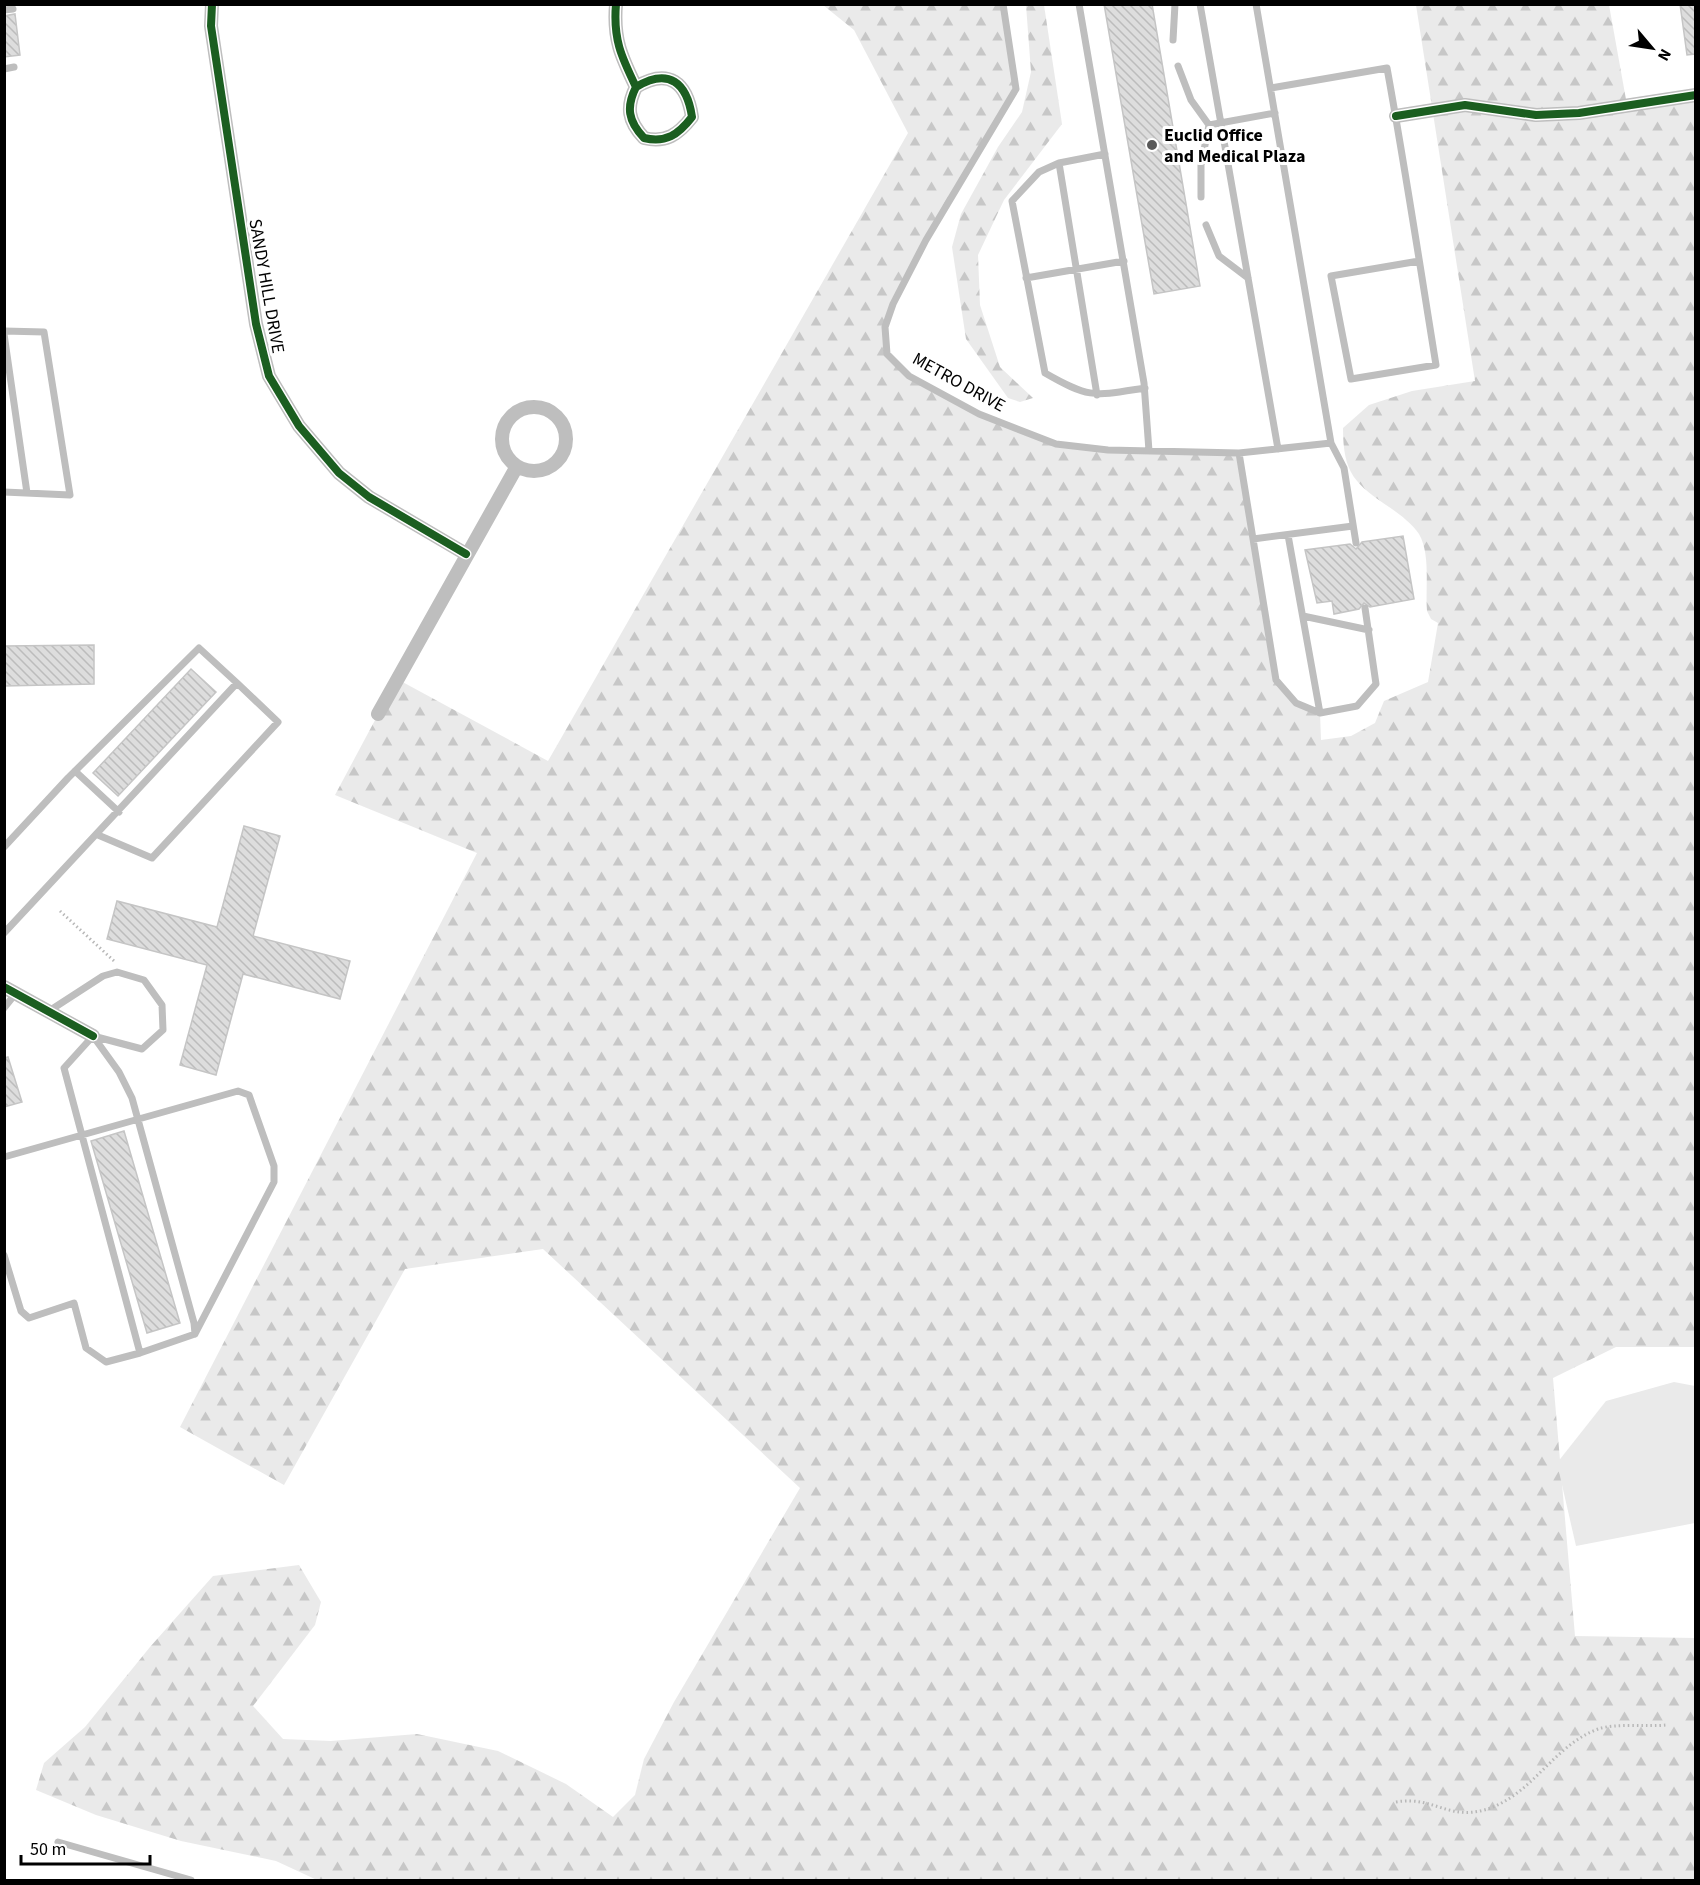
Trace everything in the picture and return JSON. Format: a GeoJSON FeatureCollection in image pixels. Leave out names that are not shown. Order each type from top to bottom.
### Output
{"type":"FeatureCollection","features":[{"type":"Feature","properties":{"kind":"street","name":"SANDY HILL DRIVE"},"geometry":{"type":"LineString","coordinates":[[212,4],[211,26],[252,301],[269,376],[299,426],[339,472],[369,497],[466,554]]}},
{"type":"Feature","properties":{"kind":"street"},"geometry":{"type":"LineString","coordinates":[[616,4],[614,24],[617,47],[636,87]]}},
{"type":"Feature","properties":{"kind":"street"},"geometry":{"type":"LineString","coordinates":[[665,78],[678,84],[689,98],[692,117],[680,133],[665,140],[644,138],[634,125],[629,112],[628,104],[636,87],[646,80],[665,78]]}},
{"type":"Feature","properties":{"kind":"street"},"geometry":{"type":"LineString","coordinates":[[1396,116],[1465,105],[1536,115],[1579,113],[1695,94]]}},
{"type":"Feature","properties":{"kind":"street"},"geometry":{"type":"LineString","coordinates":[[535,407],[557,416],[566,440],[566,449],[560,460],[540,470],[516,468],[503,448],[503,430],[508,419],[519,411],[535,407]]}},
{"type":"Feature","properties":{"kind":"street"},"geometry":{"type":"LineString","coordinates":[[378,714],[516,468]]}},
{"type":"Feature","properties":{"kind":"street"},"geometry":{"type":"LineString","coordinates":[[10,990],[93,1036]]}},
{"type":"Feature","properties":{"kind":"lane","name":"METRO DRIVE"},"geometry":{"type":"LineString","coordinates":[[1003,4],[1016,89],[926,240],[893,304],[885,327],[887,354],[909,376],[979,414],[1056,444],[1108,450],[1239,453],[1331,443]]}},
{"type":"Feature","properties":{"kind":"lane"},"geometry":{"type":"LineString","coordinates":[[1079,4],[1145,388],[1149,451]]}},
{"type":"Feature","properties":{"kind":"lane"},"geometry":{"type":"LineString","coordinates":[[1173,40],[1175,4]]}},
{"type":"Feature","properties":{"kind":"lane"},"geometry":{"type":"LineString","coordinates":[[1200,4],[1278,449]]}},
{"type":"Feature","properties":{"kind":"lane"},"geometry":{"type":"LineString","coordinates":[[1256,4],[1331,443],[1344,468],[1356,543]]}},
{"type":"Feature","properties":{"kind":"lane"},"geometry":{"type":"LineString","coordinates":[[1178,66],[1191,100],[1209,125],[1201,165],[1201,197]]}},
{"type":"Feature","properties":{"kind":"lane"},"geometry":{"type":"LineString","coordinates":[[4,69],[14,67]]}},
{"type":"Feature","properties":{"kind":"lane"},"geometry":{"type":"LineString","coordinates":[[1271,88],[1387,68],[1396,116],[1436,365],[1351,379],[1331,276],[1419,261]]}},
{"type":"Feature","properties":{"kind":"lane"},"geometry":{"type":"LineString","coordinates":[[1209,125],[1275,113]]}},
{"type":"Feature","properties":{"kind":"lane"},"geometry":{"type":"LineString","coordinates":[[1105,154],[1059,163],[1039,172],[1012,201],[1045,373],[1077,391],[1097,395],[1145,388]]}},
{"type":"Feature","properties":{"kind":"lane"},"geometry":{"type":"LineString","coordinates":[[1059,163],[1097,395]]}},
{"type":"Feature","properties":{"kind":"lane"},"geometry":{"type":"LineString","coordinates":[[1206,225],[1219,256],[1248,278]]}},
{"type":"Feature","properties":{"kind":"lane"},"geometry":{"type":"LineString","coordinates":[[1026,278],[1124,261]]}},
{"type":"Feature","properties":{"kind":"lane"},"geometry":{"type":"LineString","coordinates":[[4,492],[70,495],[44,332],[4,333],[27,493]]}},
{"type":"Feature","properties":{"kind":"lane"},"geometry":{"type":"LineString","coordinates":[[1239,453],[1276,680],[1296,703],[1320,713],[1357,706],[1376,684],[1365,608]]}},
{"type":"Feature","properties":{"kind":"lane"},"geometry":{"type":"LineString","coordinates":[[1253,539],[1353,526]]}},
{"type":"Feature","properties":{"kind":"lane"},"geometry":{"type":"LineString","coordinates":[[1288,534],[1320,713]]}},
{"type":"Feature","properties":{"kind":"lane"},"geometry":{"type":"LineString","coordinates":[[1303,616],[1369,630]]}},
{"type":"Feature","properties":{"kind":"lane"},"geometry":{"type":"LineString","coordinates":[[4,847],[75,771],[199,648],[278,722],[152,858],[98,835]]}},
{"type":"Feature","properties":{"kind":"lane"},"geometry":{"type":"LineString","coordinates":[[4,933],[98,835],[237,683]]}},
{"type":"Feature","properties":{"kind":"lane"},"geometry":{"type":"LineString","coordinates":[[75,771],[119,812]]}},
{"type":"Feature","properties":{"kind":"lane"},"geometry":{"type":"LineString","coordinates":[[49,1011],[103,976],[117,972],[144,980],[162,1005],[163,1030],[142,1049],[93,1036]]}},
{"type":"Feature","properties":{"kind":"lane"},"geometry":{"type":"LineString","coordinates":[[4,1008],[10,990]]}},
{"type":"Feature","properties":{"kind":"lane"},"geometry":{"type":"LineString","coordinates":[[93,1036],[119,1072],[132,1098],[195,1334]]}},
{"type":"Feature","properties":{"kind":"lane"},"geometry":{"type":"LineString","coordinates":[[93,1036],[64,1068],[140,1353]]}},
{"type":"Feature","properties":{"kind":"lane"},"geometry":{"type":"LineString","coordinates":[[4,1157],[238,1091],[249,1095],[274,1166],[274,1182],[195,1334],[140,1353],[106,1362],[86,1348],[74,1303],[29,1318],[21,1311],[4,1254]]}},
{"type":"Feature","properties":{"kind":"lane"},"geometry":{"type":"LineString","coordinates":[[58,1842],[192,1881]]}},
{"type":"Feature","properties":{"kind":"path"},"geometry":{"type":"LineString","coordinates":[[60,911],[116,963]]}},
{"type":"Feature","properties":{"kind":"path"},"geometry":{"type":"LineString","coordinates":[[1396,1802],[1423,1801],[1453,1813],[1473,1813],[1514,1796],[1578,1737],[1601,1728],[1666,1725]]}},
{"type":"Feature","properties":{"kind":"green space"},"geometry":{"type":"Polygon","coordinates":[[[823,5],[1003,5],[1016,89],[926,240],[885,327],[887,354],[909,376],[979,414],[1056,444],[1108,450],[1239,453],[1276,680],[1296,703],[1320,713],[1321,740],[1351,736],[1375,723],[1384,701],[1428,682],[1438,623],[1431,619],[1427,611],[1426,562],[1423,542],[1407,520],[1360,485],[1345,457],[1343,428],[1369,405],[1412,391],[1475,381],[1416,5],[1609,5],[1627,105],[1695,95],[1696,1347],[1616,1347],[1553,1378],[1575,1636],[1695,1638],[1695,1880],[317,1880],[276,1861],[181,1841],[96,1815],[36,1790],[44,1763],[85,1727],[150,1647],[213,1576],[299,1565],[321,1602],[315,1625],[253,1706],[283,1739],[331,1741],[417,1734],[498,1751],[566,1784],[613,1817],[635,1795],[644,1759],[674,1702],[800,1488],[543,1249],[405,1269],[284,1485],[180,1427],[477,853],[335,795],[397,679],[548,761],[908,133],[854,30],[823,5]]]}},
{"type":"Feature","properties":{"kind":"green space"},"geometry":{"type":"Polygon","coordinates":[[[1026,5],[1044,5],[1062,124],[1004,200],[978,255],[980,305],[1000,367],[1033,398],[1020,402],[1008,398],[966,339],[952,247],[961,214],[998,147],[1022,112],[1031,72],[1026,5]]]}},
{"type":"Feature","properties":{"kind":"green space"},"geometry":{"type":"Polygon","coordinates":[[[1674,1382],[1695,1386],[1695,1523],[1576,1546],[1557,1463],[1606,1401],[1674,1382]]]}},
{"type":"Feature","properties":{"kind":"building","name":"Euclid Office and Medical Plaza"},"geometry":{"type":"Polygon","coordinates":[[[1104,4],[1152,4],[1200,286],[1154,294],[1104,4]]]}},
{"type":"Feature","properties":{"kind":"building"},"geometry":{"type":"Polygon","coordinates":[[[1680,4],[1695,4],[1695,54],[1687,55],[1680,4]]]}},
{"type":"Feature","properties":{"kind":"building"},"geometry":{"type":"Polygon","coordinates":[[[15,14],[20,55],[4,57],[4,16],[15,14]]]}},
{"type":"Feature","properties":{"kind":"building"},"geometry":{"type":"Polygon","coordinates":[[[1403,536],[1414,599],[1370,607],[1364,603],[1359,609],[1334,614],[1332,601],[1317,603],[1305,550],[1350,544],[1356,549],[1362,542],[1403,536]]]}},
{"type":"Feature","properties":{"kind":"building"},"geometry":{"type":"Polygon","coordinates":[[[94,645],[94,684],[4,686],[4,646],[94,645]]]}},
{"type":"Feature","properties":{"kind":"building"},"geometry":{"type":"Polygon","coordinates":[[[191,669],[216,692],[118,796],[93,773],[191,669]]]}},
{"type":"Feature","properties":{"kind":"building"},"geometry":{"type":"Polygon","coordinates":[[[244,826],[280,836],[253,936],[350,961],[340,999],[243,974],[216,1075],[180,1065],[207,965],[107,939],[117,901],[217,927],[244,826]]]}},
{"type":"Feature","properties":{"kind":"building"},"geometry":{"type":"Polygon","coordinates":[[[8,1057],[22,1102],[4,1107],[4,1058],[8,1057]]]}},
{"type":"Feature","properties":{"kind":"building"},"geometry":{"type":"Polygon","coordinates":[[[124,1131],[180,1323],[147,1333],[91,1141],[124,1131]]]}},
{"type":"Feature","properties":{"kind":"cycle path"},"geometry":{"type":"LineString","coordinates":[[212,4],[211,26],[256,324],[269,376],[299,426],[339,473],[369,497],[466,554]]}},
{"type":"Feature","properties":{"kind":"cycle path"},"geometry":{"type":"LineString","coordinates":[[616,4],[615,16],[619,47],[636,87],[631,101],[630,114],[639,132],[644,138],[665,138],[682,129],[692,117],[686,95],[674,82],[658,78],[636,87]]}},
{"type":"Feature","properties":{"kind":"cycle path"},"geometry":{"type":"LineString","coordinates":[[1396,116],[1465,105],[1536,115],[1579,113],[1696,95]]}},
{"type":"Feature","properties":{"kind":"cycle path"},"geometry":{"type":"LineString","coordinates":[[4,987],[93,1036]]}},
{"type":"Feature","properties":{"kind":"place","name":"Euclid Office and Medical Plaza"},"geometry":{"type":"Point","coordinates":[1152,145]}}]}
